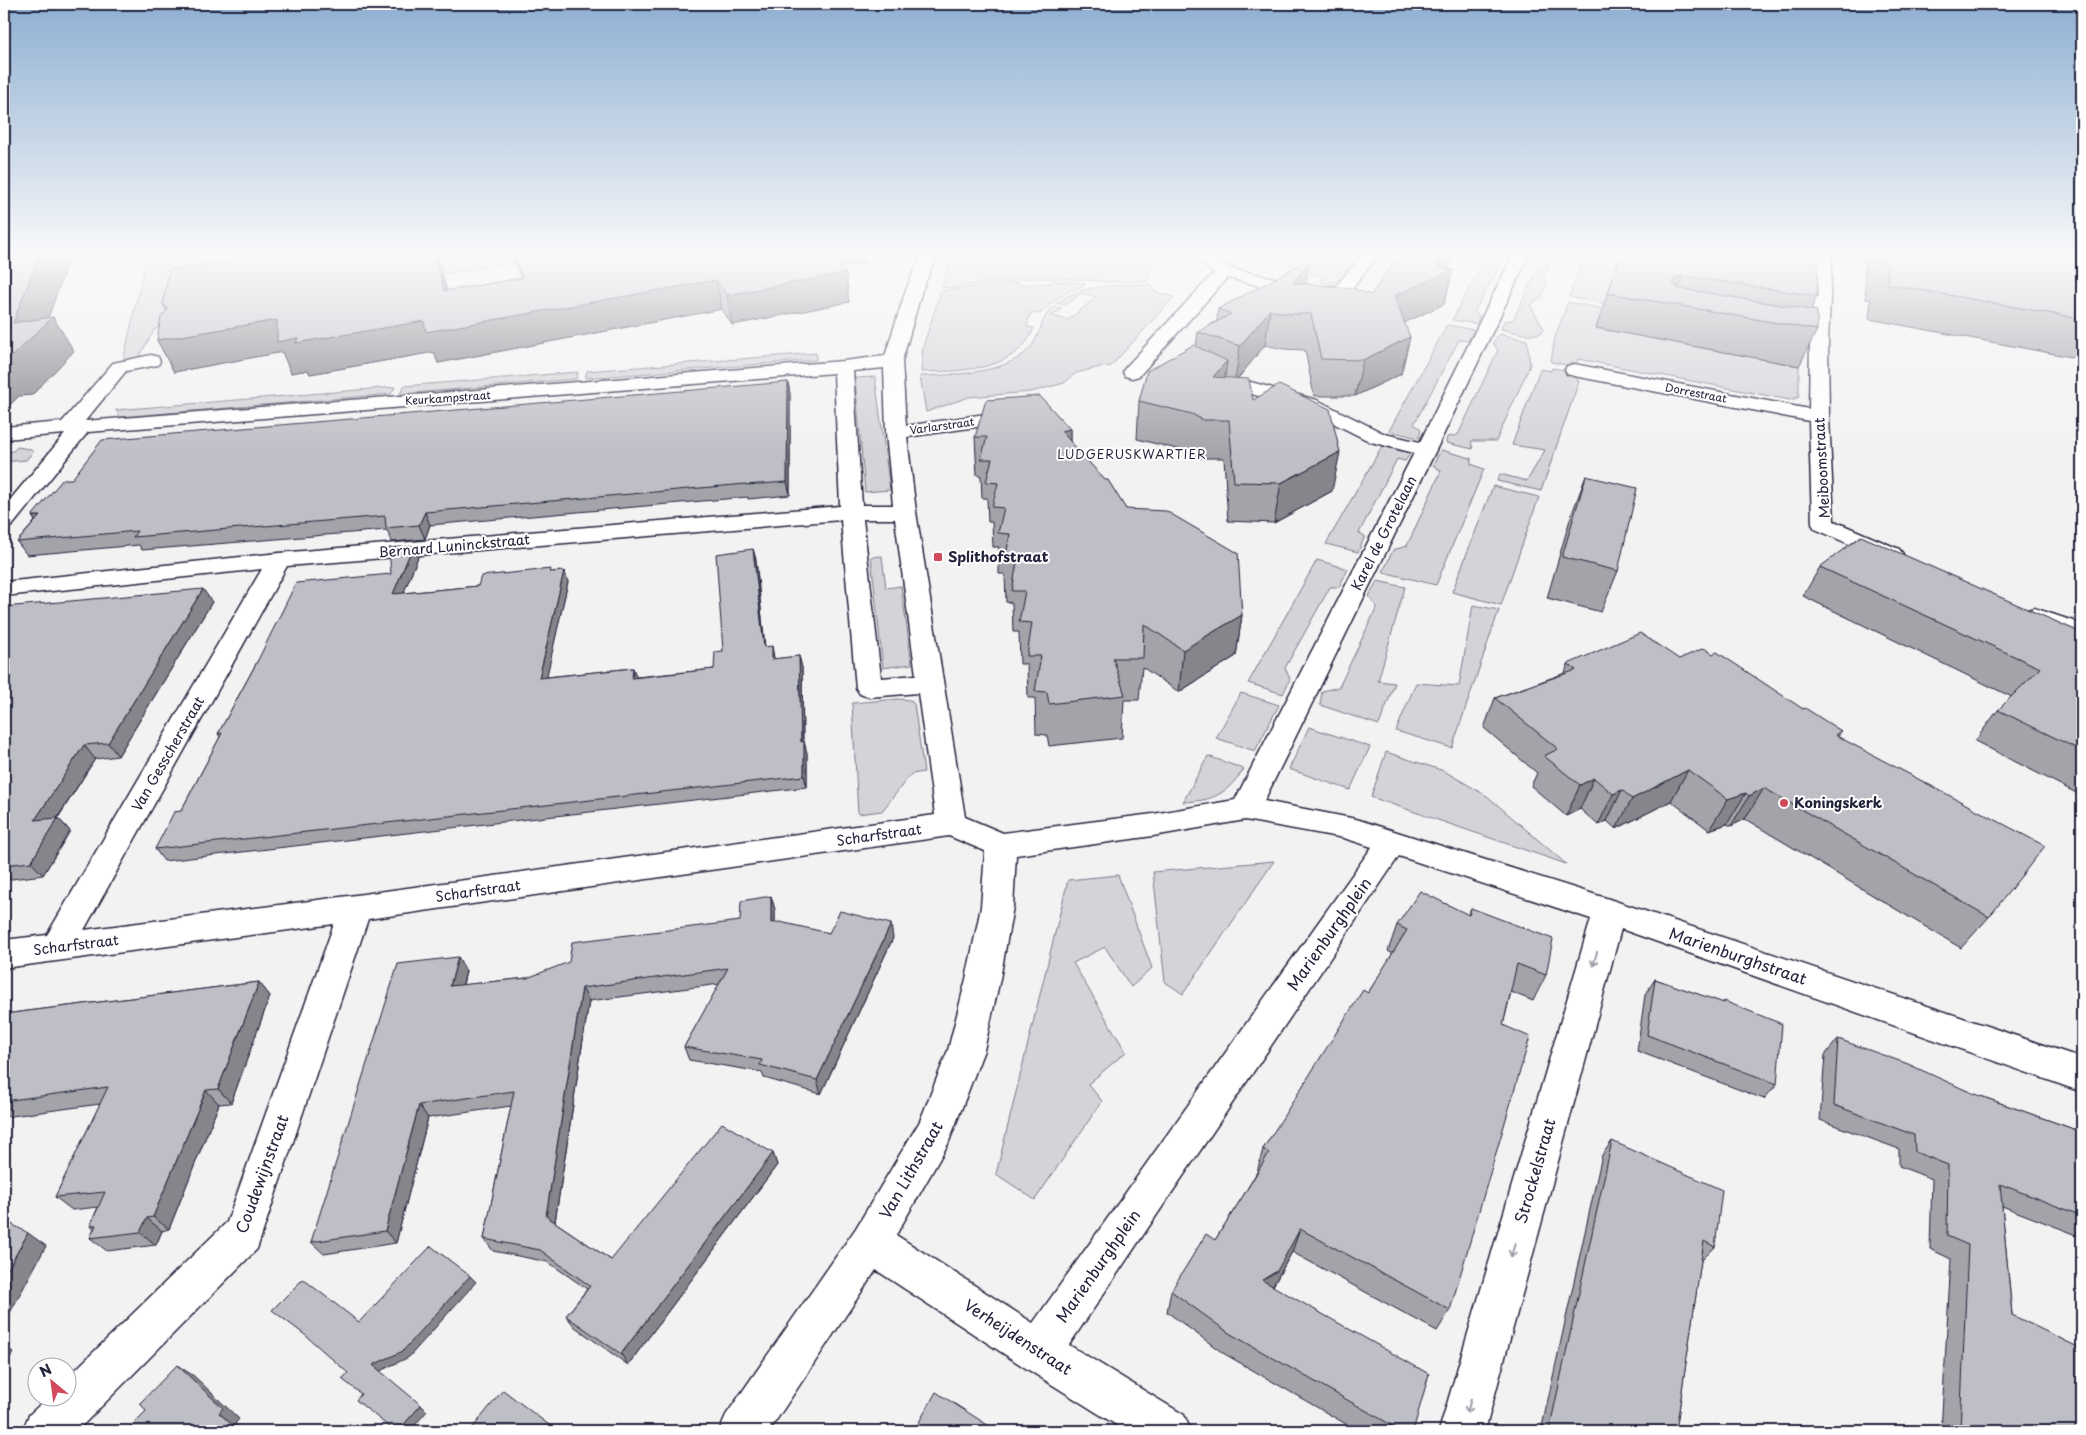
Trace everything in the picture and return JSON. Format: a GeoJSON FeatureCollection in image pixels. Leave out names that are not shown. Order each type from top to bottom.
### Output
{"type":"FeatureCollection","features":[{"type":"Feature","properties":{"kind":"street"},"geometry":{"type":"LineString","coordinates":[[905,322],[893,362],[896,433],[905,512],[951,824],[1001,844],[1153,824],[1245,809],[1345,827],[1392,843]]}},
{"type":"Feature","properties":{"kind":"street"},"geometry":{"type":"LineString","coordinates":[[1132,372],[1178,322]]}},
{"type":"Feature","properties":{"kind":"street","name":"Karel de Grotelaan"},"geometry":{"type":"LineString","coordinates":[[1245,809],[1488,322]]}},
{"type":"Feature","properties":{"kind":"street","name":"Meiboomstraat"},"geometry":{"type":"LineString","coordinates":[[1814,322],[1809,341],[1819,417],[1823,524],[1913,563]]}},
{"type":"Feature","properties":{"kind":"street"},"geometry":{"type":"LineString","coordinates":[[4,521],[120,367],[151,361]]}},
{"type":"Feature","properties":{"kind":"street","name":"Keurkampstraat"},"geometry":{"type":"LineString","coordinates":[[4,433],[893,362]]}},
{"type":"Feature","properties":{"kind":"street"},"geometry":{"type":"LineString","coordinates":[[843,367],[851,512],[869,688],[930,684]]}},
{"type":"Feature","properties":{"kind":"street","name":"Dorrestraat"},"geometry":{"type":"LineString","coordinates":[[1574,370],[1819,417]]}},
{"type":"Feature","properties":{"kind":"street"},"geometry":{"type":"LineString","coordinates":[[1247,387],[1310,404],[1378,438],[1426,450]]}},
{"type":"Feature","properties":{"kind":"street","name":"Varlarstraat"},"geometry":{"type":"LineString","coordinates":[[896,433],[1018,415]]}},
{"type":"Feature","properties":{"kind":"street","name":"Bernard Luninckstraat"},"geometry":{"type":"LineString","coordinates":[[4,589],[279,560],[851,512],[905,512]]}},
{"type":"Feature","properties":{"kind":"street","name":"Van Gesscherstraat"},"geometry":{"type":"LineString","coordinates":[[57,947],[279,560]]}},
{"type":"Feature","properties":{"kind":"street"},"geometry":{"type":"LineString","coordinates":[[2012,607],[2082,632]]}},
{"type":"Feature","properties":{"kind":"street","name":"Scharfstraat"},"geometry":{"type":"LineString","coordinates":[[4,954],[356,908],[951,824]]}},
{"type":"Feature","properties":{"kind":"street","name":"Marienburghstraat"},"geometry":{"type":"LineString","coordinates":[[1392,843],[1609,912],[2082,1075]]}},
{"type":"Feature","properties":{"kind":"street","name":"Marienburghplein"},"geometry":{"type":"LineString","coordinates":[[1039,1352],[1392,843]]}},
{"type":"Feature","properties":{"kind":"street","name":"Van Lithstraat"},"geometry":{"type":"LineString","coordinates":[[742,1431],[870,1242],[936,1131],[966,1050],[984,978],[997,907],[1001,844]]}},
{"type":"Feature","properties":{"kind":"street","name":"Coudewijnstraat"},"geometry":{"type":"LineString","coordinates":[[45,1431],[243,1235],[356,908]]}},
{"type":"Feature","properties":{"kind":"street","name":"Strockelstraat"},"geometry":{"type":"LineString","coordinates":[[1462,1431],[1609,912]]}},
{"type":"Feature","properties":{"kind":"street","name":"Verheijdenstraat"},"geometry":{"type":"LineString","coordinates":[[870,1242],[1039,1352],[1168,1431]]}},
{"type":"Feature","properties":{"kind":"shaded area"},"geometry":{"type":"Polygon","coordinates":[[[132,322],[198,322],[155,329],[138,358],[123,361],[132,322]]]}},
{"type":"Feature","properties":{"kind":"shaded area"},"geometry":{"type":"Polygon","coordinates":[[[931,322],[1028,322],[1027,327],[1034,328],[1026,342],[1015,353],[1001,361],[969,369],[921,372],[923,347],[931,322]]]}},
{"type":"Feature","properties":{"kind":"shaded area"},"geometry":{"type":"Polygon","coordinates":[[[1043,322],[1151,322],[1111,366],[1076,373],[1064,383],[1031,392],[969,397],[926,412],[920,376],[948,375],[997,367],[1011,362],[1024,354],[1036,339],[1043,322]]]}},
{"type":"Feature","properties":{"kind":"shaded area"},"geometry":{"type":"Polygon","coordinates":[[[1504,322],[1540,322],[1544,329],[1540,334],[1524,334],[1501,329],[1504,322]]]}},
{"type":"Feature","properties":{"kind":"shaded area"},"geometry":{"type":"Polygon","coordinates":[[[1561,322],[1598,322],[1596,328],[1799,366],[1799,397],[1790,400],[1578,359],[1575,367],[1551,362],[1555,337],[1561,322]]]}},
{"type":"Feature","properties":{"kind":"shaded area"},"geometry":{"type":"Polygon","coordinates":[[[1447,325],[1474,330],[1468,341],[1459,340],[1414,424],[1421,429],[1419,438],[1389,431],[1447,325]]]}},
{"type":"Feature","properties":{"kind":"shaded area"},"geometry":{"type":"Polygon","coordinates":[[[1499,334],[1527,340],[1530,365],[1496,441],[1471,441],[1473,449],[1446,443],[1447,437],[1458,435],[1498,350],[1493,343],[1499,334]]]}},
{"type":"Feature","properties":{"kind":"shaded area"},"geometry":{"type":"Polygon","coordinates":[[[816,353],[816,360],[585,378],[587,371],[816,353]]]}},
{"type":"Feature","properties":{"kind":"shaded area"},"geometry":{"type":"Polygon","coordinates":[[[1552,368],[1564,370],[1579,381],[1541,491],[1497,481],[1500,474],[1527,481],[1545,450],[1512,445],[1540,369],[1551,371],[1552,368]]]}},
{"type":"Feature","properties":{"kind":"shaded area"},"geometry":{"type":"Polygon","coordinates":[[[578,372],[576,379],[400,394],[404,386],[578,372]]]}},
{"type":"Feature","properties":{"kind":"shaded area"},"geometry":{"type":"Polygon","coordinates":[[[875,377],[890,490],[865,492],[855,378],[875,377]]]}},
{"type":"Feature","properties":{"kind":"shaded area"},"geometry":{"type":"Polygon","coordinates":[[[395,387],[391,394],[120,417],[116,410],[395,387]]]}},
{"type":"Feature","properties":{"kind":"shaded area"},"geometry":{"type":"Polygon","coordinates":[[[1382,446],[1411,453],[1405,461],[1397,459],[1359,533],[1365,536],[1358,552],[1326,544],[1382,446]]]}},
{"type":"Feature","properties":{"kind":"shaded area"},"geometry":{"type":"Polygon","coordinates":[[[17,447],[30,449],[33,452],[26,460],[4,462],[4,452],[13,451],[17,447]]]}},
{"type":"Feature","properties":{"kind":"shaded area"},"geometry":{"type":"Polygon","coordinates":[[[1441,450],[1471,458],[1471,464],[1484,469],[1436,585],[1383,572],[1393,550],[1407,546],[1441,471],[1433,465],[1441,450]]]}},
{"type":"Feature","properties":{"kind":"shaded area"},"geometry":{"type":"Polygon","coordinates":[[[1493,486],[1539,497],[1501,605],[1452,592],[1493,486]]]}},
{"type":"Feature","properties":{"kind":"shaded area"},"geometry":{"type":"Polygon","coordinates":[[[882,556],[886,588],[901,586],[912,664],[883,668],[871,557],[882,556]]]}},
{"type":"Feature","properties":{"kind":"shaded area"},"geometry":{"type":"Polygon","coordinates":[[[1317,560],[1348,569],[1339,587],[1330,587],[1285,668],[1290,679],[1283,694],[1248,683],[1317,560]]]}},
{"type":"Feature","properties":{"kind":"shaded area"},"geometry":{"type":"Polygon","coordinates":[[[1377,581],[1405,587],[1378,681],[1395,683],[1379,725],[1320,705],[1322,691],[1339,687],[1377,607],[1369,596],[1377,581]]]}},
{"type":"Feature","properties":{"kind":"shaded area"},"geometry":{"type":"Polygon","coordinates":[[[1473,605],[1499,610],[1452,748],[1396,731],[1416,683],[1459,686],[1473,605]]]}},
{"type":"Feature","properties":{"kind":"shaded area"},"geometry":{"type":"Polygon","coordinates":[[[1241,693],[1279,705],[1255,751],[1216,738],[1241,693]]]}},
{"type":"Feature","properties":{"kind":"shaded area"},"geometry":{"type":"Polygon","coordinates":[[[898,699],[910,700],[914,704],[924,772],[911,774],[882,811],[858,814],[852,703],[898,699]]]}},
{"type":"Feature","properties":{"kind":"shaded area"},"geometry":{"type":"Polygon","coordinates":[[[1309,727],[1370,747],[1350,790],[1289,769],[1309,727]]]}},
{"type":"Feature","properties":{"kind":"shaded area"},"geometry":{"type":"Polygon","coordinates":[[[1386,752],[1444,771],[1487,796],[1566,864],[1371,797],[1386,752]]]}},
{"type":"Feature","properties":{"kind":"shaded area"},"geometry":{"type":"Polygon","coordinates":[[[1208,756],[1244,769],[1231,785],[1211,798],[1183,802],[1208,756]]]}},
{"type":"Feature","properties":{"kind":"shaded area"},"geometry":{"type":"Polygon","coordinates":[[[1274,861],[1183,994],[1165,982],[1153,872],[1274,861]]]}},
{"type":"Feature","properties":{"kind":"shaded area"},"geometry":{"type":"Polygon","coordinates":[[[1118,875],[1152,968],[1131,987],[1105,947],[1073,963],[1126,1052],[1088,1084],[1102,1101],[1035,1200],[996,1174],[1068,880],[1118,875]]]}},
{"type":"Feature","properties":{"kind":"building"},"geometry":{"type":"Polygon","coordinates":[[[4,322],[48,322],[9,359],[4,360],[4,322]]]}},
{"type":"Feature","properties":{"kind":"building"},"geometry":{"type":"Polygon","coordinates":[[[160,322],[265,322],[157,340],[160,322]]]}},
{"type":"Feature","properties":{"kind":"building"},"geometry":{"type":"Polygon","coordinates":[[[277,322],[418,322],[296,343],[298,338],[277,342],[277,322]]]}},
{"type":"Feature","properties":{"kind":"building"},"geometry":{"type":"Polygon","coordinates":[[[424,322],[482,322],[426,332],[424,322]]]}},
{"type":"Feature","properties":{"kind":"building"},"geometry":{"type":"Polygon","coordinates":[[[1216,322],[1260,322],[1240,346],[1198,332],[1216,322]]]}},
{"type":"Feature","properties":{"kind":"building"},"geometry":{"type":"Polygon","coordinates":[[[1313,322],[1404,322],[1410,337],[1363,360],[1321,359],[1313,322]]]}},
{"type":"Feature","properties":{"kind":"building"},"geometry":{"type":"Polygon","coordinates":[[[1772,322],[1817,322],[1817,330],[1772,322]]]}},
{"type":"Feature","properties":{"kind":"building"},"geometry":{"type":"Polygon","coordinates":[[[1193,345],[1227,361],[1213,377],[1249,379],[1253,400],[1279,385],[1330,409],[1340,452],[1281,483],[1234,482],[1229,420],[1203,420],[1192,414],[1139,401],[1147,371],[1193,345]]]}},
{"type":"Feature","properties":{"kind":"building"},"geometry":{"type":"Polygon","coordinates":[[[788,382],[787,482],[425,512],[419,525],[386,528],[385,516],[133,537],[137,531],[17,542],[40,516],[32,516],[63,479],[72,479],[102,440],[788,382]]]}},
{"type":"Feature","properties":{"kind":"building"},"geometry":{"type":"Polygon","coordinates":[[[1040,396],[1070,429],[1061,431],[1105,480],[1108,480],[1126,509],[1166,511],[1238,553],[1242,615],[1183,650],[1144,624],[1143,658],[1113,658],[1125,695],[1049,704],[1047,692],[1035,691],[1041,656],[1027,656],[1032,623],[1019,622],[1025,591],[1012,591],[1017,562],[1005,561],[1010,534],[998,533],[1004,508],[992,507],[998,483],[986,482],[992,459],[981,459],[987,437],[975,437],[986,400],[1040,396]]]}},
{"type":"Feature","properties":{"kind":"building"},"geometry":{"type":"Polygon","coordinates":[[[1586,476],[1637,488],[1618,571],[1562,557],[1586,476]]]}},
{"type":"Feature","properties":{"kind":"building"},"geometry":{"type":"Polygon","coordinates":[[[1861,536],[2082,633],[2082,751],[1998,710],[2040,668],[1820,567],[1861,536]]]}},
{"type":"Feature","properties":{"kind":"building"},"geometry":{"type":"Polygon","coordinates":[[[413,546],[393,594],[478,586],[481,576],[551,569],[550,572],[564,571],[539,678],[633,668],[632,678],[714,669],[715,652],[723,651],[716,554],[753,549],[764,647],[772,646],[772,659],[799,656],[801,742],[804,741],[804,776],[155,849],[174,812],[181,811],[222,733],[218,734],[258,660],[296,583],[391,574],[389,548],[413,546]]]}},
{"type":"Feature","properties":{"kind":"building"},"geometry":{"type":"Polygon","coordinates":[[[203,589],[108,743],[84,745],[35,820],[58,818],[31,862],[4,865],[4,607],[203,589]]]}},
{"type":"Feature","properties":{"kind":"building","name":"Koningskerk"},"geometry":{"type":"Polygon","coordinates":[[[1640,633],[1679,659],[1704,648],[1713,654],[1717,652],[1803,709],[1805,708],[1841,731],[1835,735],[2045,846],[1989,917],[1764,788],[1749,796],[1746,793],[1728,799],[1688,770],[1632,799],[1622,790],[1613,794],[1594,778],[1580,785],[1544,756],[1558,749],[1495,698],[1576,670],[1568,664],[1640,633]]]}},
{"type":"Feature","properties":{"kind":"building"},"geometry":{"type":"Polygon","coordinates":[[[1420,891],[1469,915],[1471,908],[1553,939],[1546,975],[1517,964],[1503,1025],[1530,1037],[1450,1310],[1300,1229],[1277,1271],[1262,1280],[1429,1374],[1413,1431],[1402,1431],[1229,1333],[1171,1291],[1206,1234],[1215,1240],[1243,1196],[1269,1153],[1263,1149],[1363,990],[1368,993],[1407,930],[1397,925],[1420,891]]]}},
{"type":"Feature","properties":{"kind":"building"},"geometry":{"type":"Polygon","coordinates":[[[771,896],[771,923],[780,922],[829,933],[840,911],[891,924],[817,1080],[760,1065],[762,1060],[684,1047],[728,968],[582,988],[546,1216],[611,1260],[722,1123],[773,1153],[621,1354],[566,1316],[590,1286],[540,1250],[484,1239],[514,1091],[419,1105],[385,1231],[311,1242],[398,964],[458,957],[450,986],[527,978],[569,962],[572,942],[740,921],[741,901],[771,896]]]}},
{"type":"Feature","properties":{"kind":"building"},"geometry":{"type":"Polygon","coordinates":[[[1655,979],[1724,1003],[1724,1001],[1782,1024],[1777,1084],[1647,1035],[1655,979]]]}},
{"type":"Feature","properties":{"kind":"building"},"geometry":{"type":"Polygon","coordinates":[[[259,982],[218,1089],[206,1090],[153,1217],[147,1218],[140,1232],[90,1238],[96,1225],[90,1226],[105,1192],[55,1197],[108,1087],[4,1101],[4,1014],[259,982]]]}},
{"type":"Feature","properties":{"kind":"building"},"geometry":{"type":"Polygon","coordinates":[[[1838,1039],[1908,1064],[1972,1093],[2082,1132],[2082,1216],[2000,1184],[2012,1315],[2082,1349],[2082,1431],[1960,1431],[1968,1245],[1947,1236],[1948,1165],[1915,1152],[1914,1135],[1834,1105],[1838,1039]]]}},
{"type":"Feature","properties":{"kind":"building"},"geometry":{"type":"Polygon","coordinates":[[[1612,1141],[1722,1190],[1715,1247],[1704,1241],[1676,1431],[1549,1431],[1612,1141]]]}},
{"type":"Feature","properties":{"kind":"building"},"geometry":{"type":"Polygon","coordinates":[[[4,1220],[28,1233],[4,1276],[4,1220]]]}},
{"type":"Feature","properties":{"kind":"building"},"geometry":{"type":"Polygon","coordinates":[[[431,1246],[470,1276],[403,1351],[373,1365],[421,1405],[398,1431],[394,1431],[356,1400],[361,1394],[342,1379],[348,1373],[305,1335],[272,1310],[303,1279],[359,1322],[431,1246]]]}},
{"type":"Feature","properties":{"kind":"building"},"geometry":{"type":"Polygon","coordinates":[[[177,1365],[223,1408],[219,1413],[239,1431],[126,1431],[146,1411],[140,1403],[177,1365]]]}},
{"type":"Feature","properties":{"kind":"building"},"geometry":{"type":"Polygon","coordinates":[[[503,1390],[557,1431],[470,1431],[503,1390]]]}},
{"type":"Feature","properties":{"kind":"building"},"geometry":{"type":"Polygon","coordinates":[[[936,1392],[997,1431],[914,1431],[936,1392]]]}},
{"type":"Feature","properties":{"kind":"place","name":"Splithofstraat"},"geometry":{"type":"Point","coordinates":[938,557]}},
{"type":"Feature","properties":{"kind":"place","name":"Koningskerk"},"geometry":{"type":"Point","coordinates":[1784,803]}},
{"type":"Feature","properties":{"kind":"district","name":"LUDGERUSKWARTIER"},"geometry":{"type":"Point","coordinates":[1132,455]}}]}
